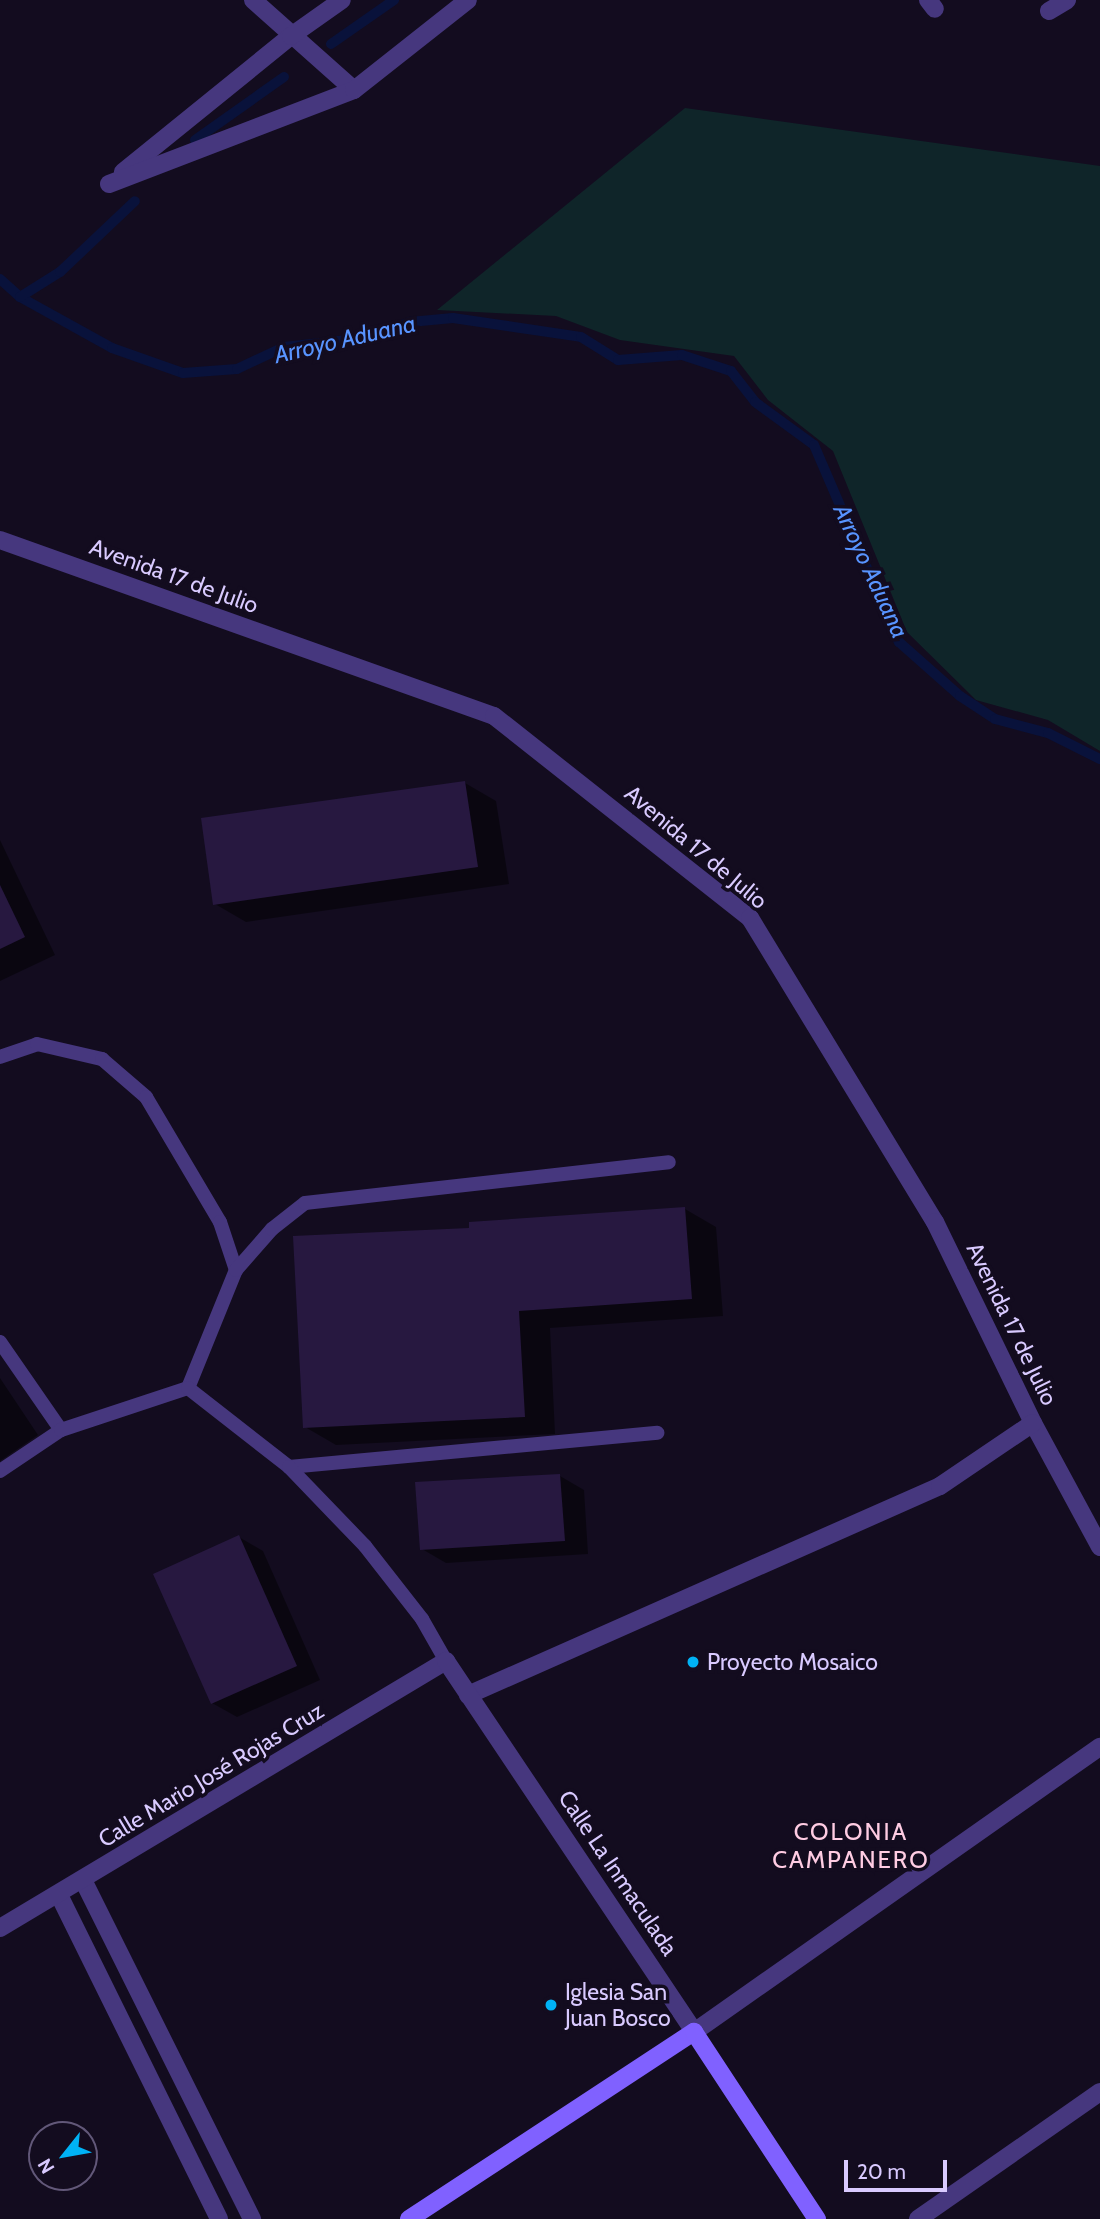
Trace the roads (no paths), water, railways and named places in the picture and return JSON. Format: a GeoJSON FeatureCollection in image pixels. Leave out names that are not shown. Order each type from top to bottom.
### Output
{"type":"FeatureCollection","features":[{"type":"Feature","properties":{"kind":"main road"},"geometry":{"type":"LineString","coordinates":[[409,2219],[694,2032]]}},
{"type":"Feature","properties":{"kind":"main road","name":"Calle La Inmaculada"},"geometry":{"type":"LineString","coordinates":[[694,2032],[817,2219]]}},
{"type":"Feature","properties":{"kind":"street"},"geometry":{"type":"LineString","coordinates":[[253,0],[354,90]]}},
{"type":"Feature","properties":{"kind":"street"},"geometry":{"type":"LineString","coordinates":[[342,0],[291,36],[109,184],[354,90],[468,0]]}},
{"type":"Feature","properties":{"kind":"street"},"geometry":{"type":"LineString","coordinates":[[1049,11],[1067,0]]}},
{"type":"Feature","properties":{"kind":"street","name":"Avenida 17 de Julio"},"geometry":{"type":"LineString","coordinates":[[0,540],[494,716],[750,918],[935,1222],[1033,1423],[1100,1547]]}},
{"type":"Feature","properties":{"kind":"street"},"geometry":{"type":"LineString","coordinates":[[468,1695],[940,1486],[1033,1423]]}},
{"type":"Feature","properties":{"kind":"street","name":"Calle La Inmaculada"},"geometry":{"type":"LineString","coordinates":[[446,1661],[694,2032]]}},
{"type":"Feature","properties":{"kind":"street","name":"Calle Mario José Rojas Cruz"},"geometry":{"type":"LineString","coordinates":[[0,1928],[446,1661]]}},
{"type":"Feature","properties":{"kind":"street"},"geometry":{"type":"LineString","coordinates":[[694,2032],[1100,1747]]}},
{"type":"Feature","properties":{"kind":"street"},"geometry":{"type":"LineString","coordinates":[[83,1880],[252,2219]]}},
{"type":"Feature","properties":{"kind":"street"},"geometry":{"type":"LineString","coordinates":[[59,1895],[219,2219]]}},
{"type":"Feature","properties":{"kind":"street"},"geometry":{"type":"LineString","coordinates":[[918,2219],[1100,2092]]}},
{"type":"Feature","properties":{"kind":"lane"},"geometry":{"type":"LineString","coordinates":[[0,1057],[37,1044],[102,1059],[146,1097],[220,1222],[236,1270]]}},
{"type":"Feature","properties":{"kind":"lane"},"geometry":{"type":"LineString","coordinates":[[0,1471],[61,1430],[188,1388],[236,1270],[272,1229],[305,1203],[669,1163]]}},
{"type":"Feature","properties":{"kind":"lane"},"geometry":{"type":"LineString","coordinates":[[0,1342],[61,1430]]}},
{"type":"Feature","properties":{"kind":"lane"},"geometry":{"type":"LineString","coordinates":[[188,1388],[289,1467],[365,1546],[422,1619],[446,1661]]}},
{"type":"Feature","properties":{"kind":"lane"},"geometry":{"type":"LineString","coordinates":[[289,1467],[657,1433]]}},
{"type":"Feature","properties":{"kind":"waterway"},"geometry":{"type":"LineString","coordinates":[[331,44],[394,0]]}},
{"type":"Feature","properties":{"kind":"waterway"},"geometry":{"type":"LineString","coordinates":[[195,140],[284,77]]}},
{"type":"Feature","properties":{"kind":"waterway"},"geometry":{"type":"LineString","coordinates":[[20,297],[60,272],[135,201]]}},
{"type":"Feature","properties":{"kind":"waterway","name":"Arroyo Aduana"},"geometry":{"type":"LineString","coordinates":[[0,279],[20,297],[112,348],[183,373],[237,369],[284,347],[374,337],[410,322],[453,318],[581,337],[618,360],[682,355],[731,371],[755,402],[814,445],[899,642],[960,696],[995,719],[1048,733],[1100,759]]}},
{"type":"Feature","properties":{"kind":"place","name":"Proyecto Mosaico"},"geometry":{"type":"Point","coordinates":[693,1662]}},
{"type":"Feature","properties":{"kind":"place","name":"Iglesia San Juan Bosco"},"geometry":{"type":"Point","coordinates":[551,2005]}},
{"type":"Feature","properties":{"kind":"district","name":"COLONIA CAMPANERO"},"geometry":{"type":"Point","coordinates":[851,1846]}}]}
